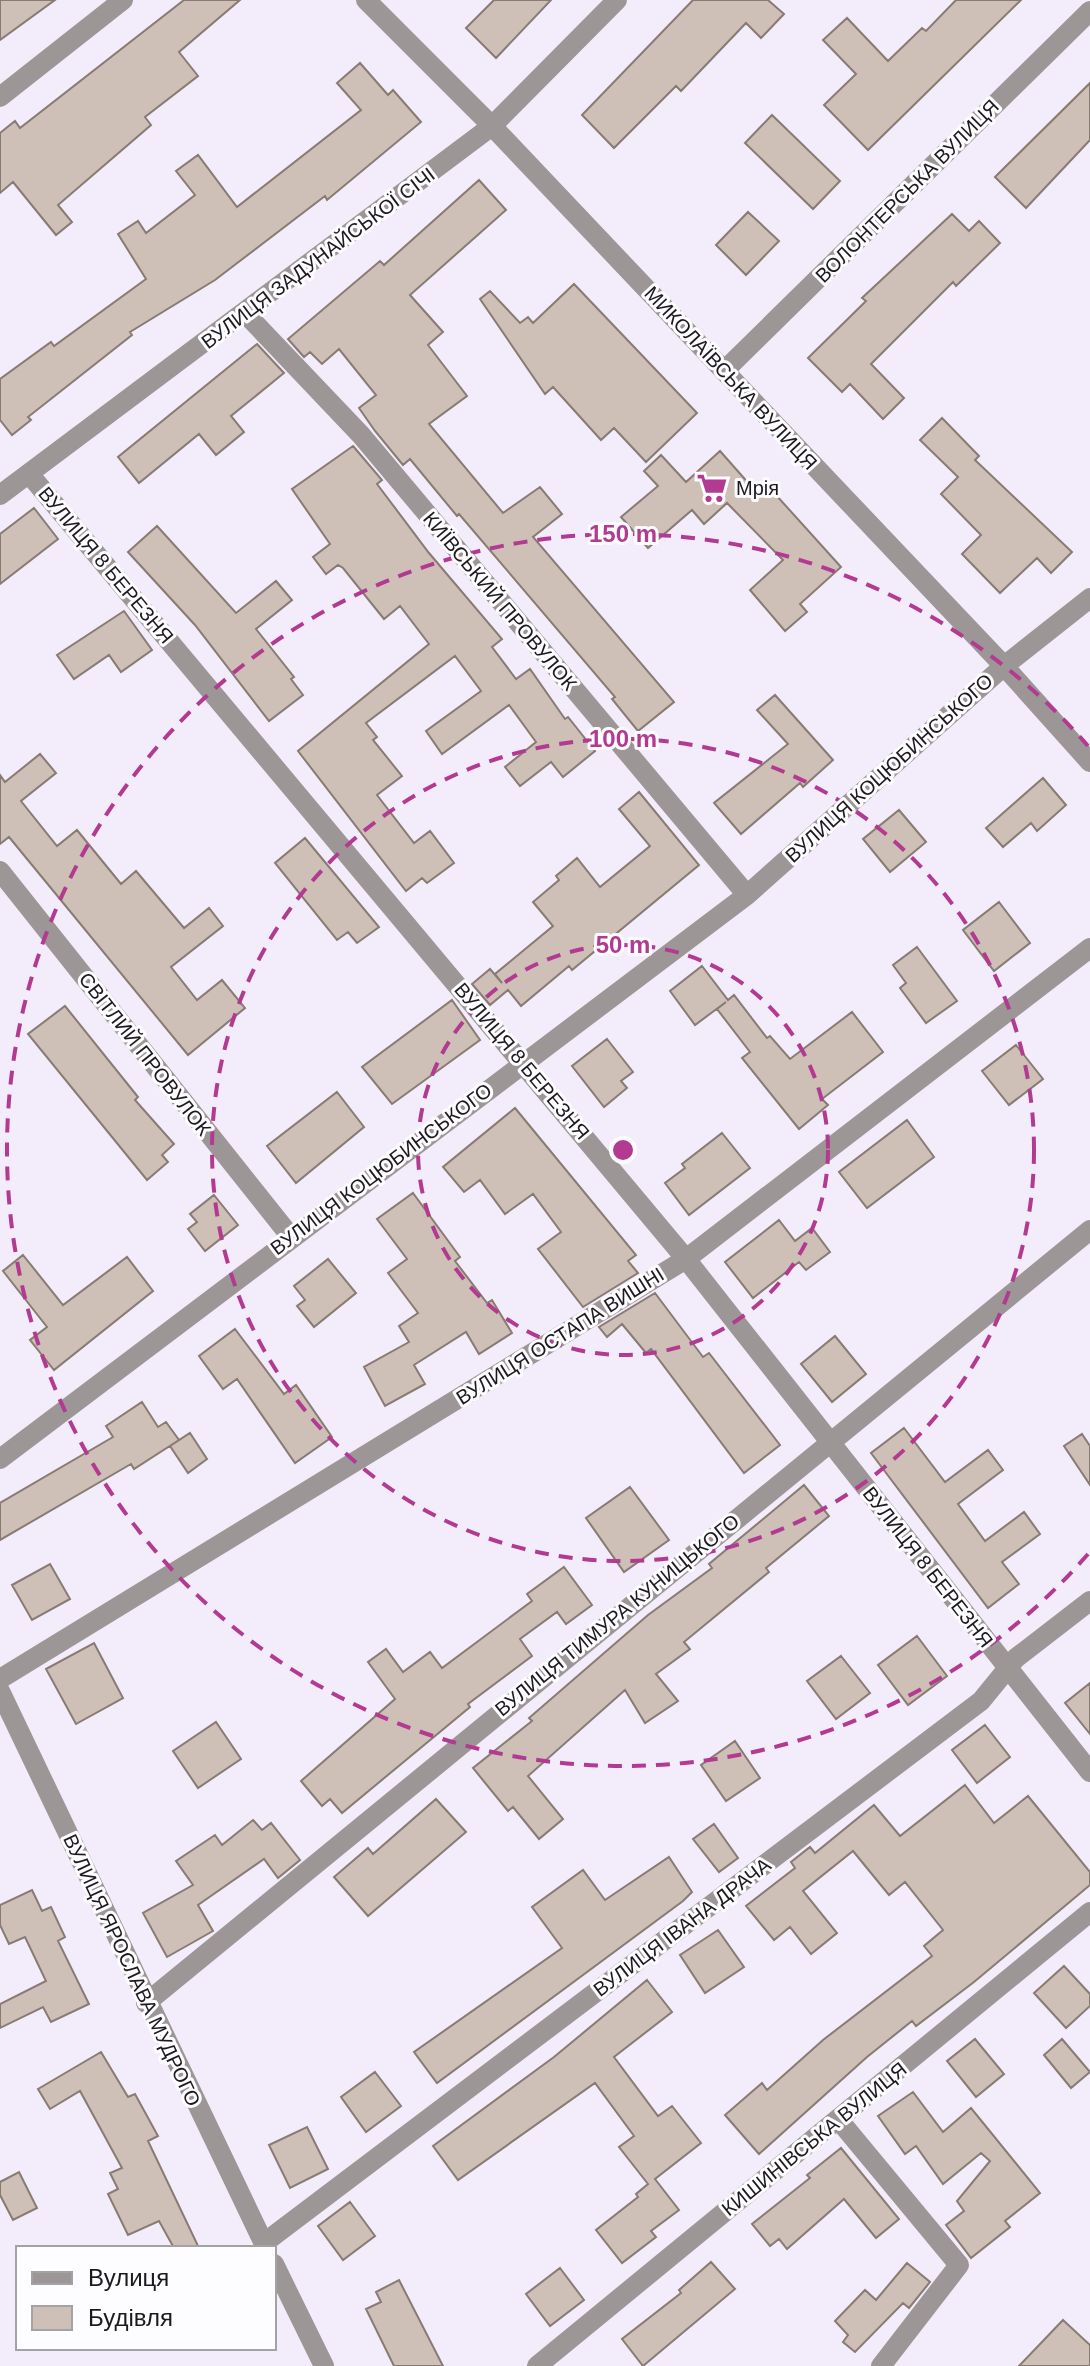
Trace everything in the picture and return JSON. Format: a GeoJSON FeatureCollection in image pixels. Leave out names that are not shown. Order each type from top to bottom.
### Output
{"type":"FeatureCollection","features":[{"type":"Feature","properties":{"kind":"street"},"geometry":{"type":"LineString","coordinates":[[0,97],[123,0]]}},
{"type":"Feature","properties":{"kind":"street","name":"МИКОЛАЇВСЬКА ВУЛИЦЯ"},"geometry":{"type":"LineString","coordinates":[[366,0],[492,126],[1004,666],[1090,762]]}},
{"type":"Feature","properties":{"kind":"street","name":"ВУЛИЦЯ ЗАДУНАЙСЬКОЇ СІЧІ"},"geometry":{"type":"LineString","coordinates":[[0,495],[246,314],[492,126],[617,0]]}},
{"type":"Feature","properties":{"kind":"street","name":"ВОЛОНТЕРСЬКА ВУЛИЦЯ"},"geometry":{"type":"LineString","coordinates":[[724,371],[1090,11]]}},
{"type":"Feature","properties":{"kind":"street","name":"КИЇВСЬКИЙ ПРОВУЛОК"},"geometry":{"type":"LineString","coordinates":[[246,314],[361,435],[747,895]]}},
{"type":"Feature","properties":{"kind":"street","name":"ВУЛИЦЯ 8 БЕРЕЗНЯ"},"geometry":{"type":"LineString","coordinates":[[30,475],[686,1259],[1090,1772]]}},
{"type":"Feature","properties":{"kind":"street","name":"ВУЛИЦЯ КОЦЮБИНСЬКОГО"},"geometry":{"type":"LineString","coordinates":[[0,1459],[747,895],[1004,666],[1090,598]]}},
{"type":"Feature","properties":{"kind":"street","name":"СВІТЛИЙ ПРОВУЛОК"},"geometry":{"type":"LineString","coordinates":[[0,871],[291,1237]]}},
{"type":"Feature","properties":{"kind":"street","name":"ВУЛИЦЯ ОСТАПА ВИШНІ"},"geometry":{"type":"LineString","coordinates":[[0,1679],[686,1259],[1090,948]]}},
{"type":"Feature","properties":{"kind":"street","name":"ВУЛИЦЯ ТИМУРА КУНИЦЬКОГО"},"geometry":{"type":"LineString","coordinates":[[146,2003],[1090,1230]]}},
{"type":"Feature","properties":{"kind":"street","name":"ВУЛИЦЯ ІВАНА ДРАЧА"},"geometry":{"type":"LineString","coordinates":[[265,2246],[981,1701],[1016,1658],[1090,1601]]}},
{"type":"Feature","properties":{"kind":"street","name":"ВУЛИЦЯ ЯРОСЛАВА МУДРОГО"},"geometry":{"type":"LineString","coordinates":[[0,1691],[146,2003],[265,2246]]}},
{"type":"Feature","properties":{"kind":"street","name":"КИШИНІВСЬКА ВУЛИЦЯ"},"geometry":{"type":"LineString","coordinates":[[537,2366],[1090,1912]]}},
{"type":"Feature","properties":{"kind":"street"},"geometry":{"type":"LineString","coordinates":[[838,2119],[959,2265],[881,2366]]}},
{"type":"Feature","properties":{"kind":"street"},"geometry":{"type":"LineString","coordinates":[[276,2268],[324,2366]]}},
{"type":"Feature","properties":{"kind":"building"},"geometry":{"type":"Polygon","coordinates":[[[0,0],[55,0],[0,40],[0,0]]]}},
{"type":"Feature","properties":{"kind":"building"},"geometry":{"type":"Polygon","coordinates":[[[184,0],[240,0],[179,52],[198,76],[145,117],[151,125],[58,205],[72,222],[56,235],[13,182],[0,193],[0,133],[15,121],[20,128],[184,0]]]}},
{"type":"Feature","properties":{"kind":"building"},"geometry":{"type":"Polygon","coordinates":[[[494,0],[551,0],[496,58],[466,28],[494,0]]]}},
{"type":"Feature","properties":{"kind":"building"},"geometry":{"type":"Polygon","coordinates":[[[693,0],[768,0],[784,14],[761,38],[746,23],[681,91],[676,86],[614,148],[582,115],[693,0]]]}},
{"type":"Feature","properties":{"kind":"building"},"geometry":{"type":"Polygon","coordinates":[[[956,0],[1021,0],[868,150],[824,105],[856,74],[823,40],[847,18],[888,61],[922,28],[926,31],[956,0]]]}},
{"type":"Feature","properties":{"kind":"building"},"geometry":{"type":"Polygon","coordinates":[[[360,63],[388,95],[393,90],[421,122],[327,200],[325,196],[215,280],[130,332],[132,335],[28,417],[31,420],[12,435],[0,420],[0,379],[51,342],[54,346],[146,279],[118,234],[138,221],[146,233],[195,195],[176,171],[198,155],[237,207],[361,110],[337,83],[360,63]]]}},
{"type":"Feature","properties":{"kind":"building"},"geometry":{"type":"Polygon","coordinates":[[[1090,83],[1090,140],[1026,208],[995,177],[1090,83]]]}},
{"type":"Feature","properties":{"kind":"building"},"geometry":{"type":"Polygon","coordinates":[[[772,115],[840,181],[813,209],[745,143],[772,115]]]}},
{"type":"Feature","properties":{"kind":"building"},"geometry":{"type":"Polygon","coordinates":[[[479,180],[506,210],[410,295],[443,332],[428,345],[467,396],[429,424],[503,513],[540,487],[562,514],[533,537],[674,702],[638,731],[612,699],[615,697],[459,514],[457,516],[410,459],[403,465],[375,431],[359,408],[376,395],[339,349],[322,364],[310,352],[304,357],[288,339],[380,261],[384,265],[479,180]]]}},
{"type":"Feature","properties":{"kind":"building"},"geometry":{"type":"Polygon","coordinates":[[[748,212],[779,241],[746,275],[716,245],[748,212]]]}},
{"type":"Feature","properties":{"kind":"building"},"geometry":{"type":"Polygon","coordinates":[[[952,214],[969,231],[979,221],[1000,243],[956,286],[953,282],[871,364],[904,398],[883,419],[850,384],[842,392],[808,358],[866,301],[862,298],[952,214]]]}},
{"type":"Feature","properties":{"kind":"building"},"geometry":{"type":"Polygon","coordinates":[[[574,284],[697,413],[646,462],[614,428],[601,440],[553,387],[545,394],[480,299],[490,291],[520,323],[528,317],[533,323],[574,284]]]}},
{"type":"Feature","properties":{"kind":"building"},"geometry":{"type":"Polygon","coordinates":[[[257,344],[284,373],[231,416],[244,432],[216,455],[199,434],[139,483],[118,457],[257,344]]]}},
{"type":"Feature","properties":{"kind":"building"},"geometry":{"type":"Polygon","coordinates":[[[942,418],[979,456],[975,460],[1072,552],[1051,573],[1037,558],[1000,593],[962,554],[981,535],[941,494],[958,477],[920,440],[942,418]]]}},
{"type":"Feature","properties":{"kind":"building"},"geometry":{"type":"Polygon","coordinates":[[[353,446],[382,480],[377,484],[429,553],[502,639],[492,647],[516,679],[530,669],[565,719],[568,717],[595,751],[563,777],[551,762],[520,786],[505,767],[536,742],[509,705],[442,754],[426,731],[481,691],[455,656],[366,723],[377,737],[373,740],[402,776],[377,795],[414,843],[430,831],[454,863],[427,883],[422,878],[406,891],[298,751],[429,644],[400,606],[384,619],[343,568],[338,565],[326,574],[313,557],[330,544],[292,489],[353,446]]]}},
{"type":"Feature","properties":{"kind":"building"},"geometry":{"type":"Polygon","coordinates":[[[720,451],[758,494],[767,485],[841,567],[800,604],[807,612],[785,631],[750,590],[783,560],[727,503],[704,524],[692,510],[648,548],[621,517],[658,486],[644,471],[661,455],[686,482],[720,451]]]}},
{"type":"Feature","properties":{"kind":"building"},"geometry":{"type":"Polygon","coordinates":[[[34,508],[58,539],[0,584],[0,534],[34,508]]]}},
{"type":"Feature","properties":{"kind":"building"},"geometry":{"type":"Polygon","coordinates":[[[157,526],[236,613],[276,581],[292,600],[256,629],[294,677],[291,679],[303,695],[269,721],[195,625],[128,552],[157,526]]]}},
{"type":"Feature","properties":{"kind":"building"},"geometry":{"type":"Polygon","coordinates":[[[124,611],[152,650],[121,672],[109,655],[74,679],[57,655],[124,611]]]}},
{"type":"Feature","properties":{"kind":"building"},"geometry":{"type":"Polygon","coordinates":[[[775,695],[833,760],[803,787],[800,783],[741,834],[714,803],[788,744],[757,710],[775,695]]]}},
{"type":"Feature","properties":{"kind":"building"},"geometry":{"type":"Polygon","coordinates":[[[40,754],[56,773],[21,801],[57,846],[77,830],[121,884],[136,871],[184,928],[209,908],[223,926],[171,967],[197,1000],[222,980],[245,1008],[188,1055],[9,837],[0,844],[0,775],[5,782],[40,754]]]}},
{"type":"Feature","properties":{"kind":"building"},"geometry":{"type":"Polygon","coordinates":[[[1043,778],[1066,805],[1037,831],[1031,823],[1003,847],[986,828],[1043,778]]]}},
{"type":"Feature","properties":{"kind":"building"},"geometry":{"type":"Polygon","coordinates":[[[639,792],[699,865],[572,970],[569,966],[521,1006],[508,990],[490,1005],[472,984],[490,969],[502,983],[495,974],[553,926],[533,902],[559,880],[556,876],[577,858],[600,887],[650,846],[619,809],[639,792]]]}},
{"type":"Feature","properties":{"kind":"building"},"geometry":{"type":"Polygon","coordinates":[[[899,810],[926,842],[890,872],[863,839],[899,810]]]}},
{"type":"Feature","properties":{"kind":"building"},"geometry":{"type":"Polygon","coordinates":[[[305,838],[379,927],[357,943],[348,932],[337,940],[275,863],[305,838]]]}},
{"type":"Feature","properties":{"kind":"building"},"geometry":{"type":"Polygon","coordinates":[[[999,902],[1030,943],[994,971],[963,930],[999,902]]]}},
{"type":"Feature","properties":{"kind":"building"},"geometry":{"type":"Polygon","coordinates":[[[917,947],[957,1001],[926,1023],[900,988],[906,983],[893,965],[917,947]]]}},
{"type":"Feature","properties":{"kind":"building"},"geometry":{"type":"Polygon","coordinates":[[[702,966],[728,1000],[734,995],[767,1038],[770,1036],[790,1059],[852,1012],[883,1052],[822,1099],[828,1105],[799,1129],[742,1058],[750,1052],[717,1009],[726,1002],[695,1025],[670,991],[702,966]]]}},
{"type":"Feature","properties":{"kind":"building"},"geometry":{"type":"Polygon","coordinates":[[[452,1000],[480,1040],[392,1104],[362,1067],[452,1000]]]}},
{"type":"Feature","properties":{"kind":"building"},"geometry":{"type":"Polygon","coordinates":[[[65,1006],[138,1097],[135,1100],[174,1144],[162,1155],[168,1162],[147,1180],[28,1034],[65,1006]]]}},
{"type":"Feature","properties":{"kind":"building"},"geometry":{"type":"Polygon","coordinates":[[[607,1039],[633,1072],[621,1081],[627,1088],[604,1107],[572,1066],[607,1039]]]}},
{"type":"Feature","properties":{"kind":"building"},"geometry":{"type":"Polygon","coordinates":[[[1016,1045],[1043,1079],[1009,1105],[982,1071],[1016,1045]]]}},
{"type":"Feature","properties":{"kind":"building"},"geometry":{"type":"Polygon","coordinates":[[[337,1092],[364,1127],[296,1183],[267,1146],[337,1092]]]}},
{"type":"Feature","properties":{"kind":"building"},"geometry":{"type":"Polygon","coordinates":[[[515,1108],[636,1255],[628,1261],[638,1273],[583,1307],[538,1249],[561,1232],[533,1194],[505,1214],[480,1180],[464,1192],[443,1167],[515,1108]]]}},
{"type":"Feature","properties":{"kind":"building"},"geometry":{"type":"Polygon","coordinates":[[[907,1120],[934,1157],[867,1208],[839,1172],[907,1120]]]}},
{"type":"Feature","properties":{"kind":"building"},"geometry":{"type":"Polygon","coordinates":[[[722,1133],[750,1168],[689,1215],[665,1183],[685,1168],[682,1164],[722,1133]]]}},
{"type":"Feature","properties":{"kind":"building"},"geometry":{"type":"Polygon","coordinates":[[[413,1193],[460,1257],[455,1261],[487,1303],[492,1300],[512,1333],[479,1354],[466,1332],[414,1365],[425,1384],[385,1406],[364,1367],[409,1342],[399,1326],[418,1313],[388,1273],[407,1259],[377,1219],[413,1193]]]}},
{"type":"Feature","properties":{"kind":"building"},"geometry":{"type":"Polygon","coordinates":[[[214,1195],[238,1225],[205,1251],[188,1229],[197,1222],[190,1214],[214,1195]]]}},
{"type":"Feature","properties":{"kind":"building"},"geometry":{"type":"Polygon","coordinates":[[[779,1220],[795,1241],[812,1228],[830,1252],[806,1270],[799,1262],[753,1298],[725,1262],[779,1220]]]}},
{"type":"Feature","properties":{"kind":"building"},"geometry":{"type":"Polygon","coordinates":[[[23,1255],[63,1305],[127,1257],[153,1291],[54,1370],[30,1340],[47,1327],[3,1271],[23,1255]]]}},
{"type":"Feature","properties":{"kind":"building"},"geometry":{"type":"Polygon","coordinates":[[[328,1259],[356,1293],[314,1327],[297,1306],[305,1300],[294,1286],[328,1259]]]}},
{"type":"Feature","properties":{"kind":"building"},"geometry":{"type":"Polygon","coordinates":[[[655,1293],[703,1357],[709,1353],[780,1445],[744,1473],[651,1349],[646,1353],[622,1324],[607,1337],[599,1327],[655,1293]]]}},
{"type":"Feature","properties":{"kind":"building"},"geometry":{"type":"Polygon","coordinates":[[[235,1329],[284,1394],[296,1385],[332,1437],[295,1463],[237,1379],[223,1389],[199,1356],[235,1329]]]}},
{"type":"Feature","properties":{"kind":"building"},"geometry":{"type":"Polygon","coordinates":[[[835,1336],[866,1374],[832,1402],[801,1364],[835,1336]]]}},
{"type":"Feature","properties":{"kind":"building"},"geometry":{"type":"Polygon","coordinates":[[[142,1402],[158,1427],[166,1422],[179,1440],[134,1469],[131,1464],[0,1540],[0,1503],[113,1437],[106,1426],[142,1402]]]}},
{"type":"Feature","properties":{"kind":"building"},"geometry":{"type":"Polygon","coordinates":[[[904,1428],[945,1482],[988,1450],[1003,1470],[958,1504],[985,1541],[1024,1512],[1040,1534],[1002,1562],[1019,1584],[988,1608],[871,1453],[904,1428]]]}},
{"type":"Feature","properties":{"kind":"building"},"geometry":{"type":"Polygon","coordinates":[[[190,1433],[207,1459],[188,1473],[170,1446],[190,1433]]]}},
{"type":"Feature","properties":{"kind":"building"},"geometry":{"type":"Polygon","coordinates":[[[1082,1434],[1090,1446],[1090,1485],[1064,1446],[1082,1434]]]}},
{"type":"Feature","properties":{"kind":"building"},"geometry":{"type":"Polygon","coordinates":[[[804,1485],[829,1516],[766,1568],[769,1572],[684,1642],[690,1649],[656,1674],[678,1701],[645,1723],[625,1690],[528,1776],[563,1819],[539,1839],[513,1807],[508,1811],[473,1768],[532,1721],[529,1718],[648,1615],[712,1568],[709,1564],[804,1485]]]}},
{"type":"Feature","properties":{"kind":"building"},"geometry":{"type":"Polygon","coordinates":[[[630,1487],[669,1540],[624,1572],[586,1518],[630,1487]]]}},
{"type":"Feature","properties":{"kind":"building"},"geometry":{"type":"Polygon","coordinates":[[[50,1564],[70,1599],[32,1620],[12,1585],[50,1564]]]}},
{"type":"Feature","properties":{"kind":"building"},"geometry":{"type":"Polygon","coordinates":[[[564,1567],[592,1605],[566,1624],[557,1612],[520,1639],[532,1656],[468,1704],[470,1707],[342,1813],[330,1799],[322,1806],[301,1781],[395,1699],[368,1662],[386,1649],[403,1672],[430,1652],[442,1668],[532,1601],[527,1594],[564,1567]]]}},
{"type":"Feature","properties":{"kind":"building"},"geometry":{"type":"Polygon","coordinates":[[[917,1636],[947,1676],[908,1705],[878,1665],[917,1636]]]}},
{"type":"Feature","properties":{"kind":"building"},"geometry":{"type":"Polygon","coordinates":[[[94,1643],[123,1698],[76,1724],[46,1669],[94,1643]]]}},
{"type":"Feature","properties":{"kind":"building"},"geometry":{"type":"Polygon","coordinates":[[[841,1656],[870,1693],[836,1719],[807,1681],[841,1656]]]}},
{"type":"Feature","properties":{"kind":"building"},"geometry":{"type":"Polygon","coordinates":[[[1090,1683],[1090,1734],[1065,1703],[1090,1683]]]}},
{"type":"Feature","properties":{"kind":"building"},"geometry":{"type":"Polygon","coordinates":[[[216,1722],[241,1759],[198,1788],[173,1751],[216,1722]]]}},
{"type":"Feature","properties":{"kind":"building"},"geometry":{"type":"Polygon","coordinates":[[[985,1725],[1010,1757],[977,1783],[952,1750],[985,1725]]]}},
{"type":"Feature","properties":{"kind":"building"},"geometry":{"type":"Polygon","coordinates":[[[735,1741],[760,1778],[726,1801],[701,1765],[735,1741]]]}},
{"type":"Feature","properties":{"kind":"building"},"geometry":{"type":"Polygon","coordinates":[[[965,1785],[994,1823],[1028,1796],[1090,1872],[1090,1885],[974,1982],[916,2026],[912,2021],[867,2057],[759,2154],[725,2115],[762,2083],[767,2090],[823,2040],[932,1956],[924,1946],[943,1930],[905,1882],[889,1895],[853,1851],[803,1891],[837,1933],[811,1954],[790,1927],[774,1940],[746,1906],[795,1868],[791,1862],[810,1847],[815,1853],[874,1805],[900,1836],[965,1785]]]}},
{"type":"Feature","properties":{"kind":"building"},"geometry":{"type":"Polygon","coordinates":[[[436,1799],[466,1832],[368,1916],[334,1877],[368,1848],[373,1854],[436,1799]]]}},
{"type":"Feature","properties":{"kind":"building"},"geometry":{"type":"Polygon","coordinates":[[[253,1820],[262,1830],[271,1823],[300,1860],[278,1878],[264,1859],[198,1905],[213,1931],[167,1957],[143,1913],[193,1885],[176,1861],[215,1835],[222,1845],[253,1820]]]}},
{"type":"Feature","properties":{"kind":"building"},"geometry":{"type":"Polygon","coordinates":[[[714,1824],[738,1858],[719,1872],[693,1839],[714,1824]]]}},
{"type":"Feature","properties":{"kind":"building"},"geometry":{"type":"Polygon","coordinates":[[[669,1857],[692,1892],[683,1901],[437,2083],[414,2052],[562,1948],[532,1907],[583,1870],[605,1900],[669,1857]]]}},
{"type":"Feature","properties":{"kind":"building"},"geometry":{"type":"Polygon","coordinates":[[[32,1890],[42,1911],[51,1907],[65,1937],[58,1941],[89,2004],[51,2022],[43,2007],[0,2028],[0,2004],[46,1981],[25,1937],[9,1944],[0,1925],[0,1905],[32,1890]]]}},
{"type":"Feature","properties":{"kind":"building"},"geometry":{"type":"Polygon","coordinates":[[[718,1930],[744,1967],[705,1993],[680,1955],[718,1930]]]}},
{"type":"Feature","properties":{"kind":"building"},"geometry":{"type":"Polygon","coordinates":[[[1064,1966],[1090,1994],[1090,2006],[1066,2028],[1034,1993],[1064,1966]]]}},
{"type":"Feature","properties":{"kind":"building"},"geometry":{"type":"Polygon","coordinates":[[[647,1980],[672,2012],[614,2057],[658,2116],[672,2106],[701,2143],[655,2179],[679,2210],[651,2231],[656,2237],[622,2263],[596,2230],[638,2197],[636,2194],[648,2184],[619,2147],[634,2136],[595,2083],[458,2180],[433,2146],[554,2057],[647,1980]]]}},
{"type":"Feature","properties":{"kind":"building"},"geometry":{"type":"Polygon","coordinates":[[[975,2039],[1004,2074],[976,2097],[947,2061],[975,2039]]]}},
{"type":"Feature","properties":{"kind":"building"},"geometry":{"type":"Polygon","coordinates":[[[1062,2039],[1090,2072],[1071,2088],[1044,2055],[1062,2039]]]}},
{"type":"Feature","properties":{"kind":"building"},"geometry":{"type":"Polygon","coordinates":[[[101,2052],[128,2097],[135,2094],[158,2136],[148,2141],[198,2246],[173,2246],[159,2221],[128,2235],[108,2194],[118,2189],[110,2173],[122,2168],[80,2091],[50,2109],[38,2089],[101,2052]]]}},
{"type":"Feature","properties":{"kind":"building"},"geometry":{"type":"Polygon","coordinates":[[[375,2072],[401,2106],[366,2132],[341,2097],[375,2072]]]}},
{"type":"Feature","properties":{"kind":"building"},"geometry":{"type":"Polygon","coordinates":[[[913,2092],[943,2132],[971,2108],[1040,2193],[1005,2221],[1010,2227],[971,2258],[946,2225],[964,2211],[957,2201],[990,2161],[981,2153],[943,2184],[916,2146],[905,2154],[878,2116],[913,2092]]]}},
{"type":"Feature","properties":{"kind":"building"},"geometry":{"type":"Polygon","coordinates":[[[307,2127],[328,2169],[290,2188],[269,2145],[307,2127]]]}},
{"type":"Feature","properties":{"kind":"building"},"geometry":{"type":"Polygon","coordinates":[[[841,2148],[899,2219],[876,2238],[844,2199],[787,2249],[779,2239],[770,2246],[752,2224],[810,2178],[807,2175],[841,2148]]]}},
{"type":"Feature","properties":{"kind":"building"},"geometry":{"type":"Polygon","coordinates":[[[19,2172],[37,2208],[13,2220],[0,2195],[0,2182],[19,2172]]]}},
{"type":"Feature","properties":{"kind":"building"},"geometry":{"type":"Polygon","coordinates":[[[350,2202],[375,2236],[343,2260],[318,2226],[350,2202]]]}},
{"type":"Feature","properties":{"kind":"building"},"geometry":{"type":"Polygon","coordinates":[[[711,2262],[735,2289],[643,2366],[622,2339],[681,2293],[679,2290],[711,2262]]]}},
{"type":"Feature","properties":{"kind":"building"},"geometry":{"type":"Polygon","coordinates":[[[907,2263],[930,2282],[909,2308],[903,2303],[855,2352],[843,2342],[848,2335],[835,2321],[865,2290],[876,2300],[907,2263]]]}},
{"type":"Feature","properties":{"kind":"building"},"geometry":{"type":"Polygon","coordinates":[[[560,2268],[584,2300],[550,2326],[526,2294],[560,2268]]]}},
{"type":"Feature","properties":{"kind":"building"},"geometry":{"type":"Polygon","coordinates":[[[399,2280],[443,2366],[394,2366],[366,2309],[381,2302],[376,2292],[399,2280]]]}},
{"type":"Feature","properties":{"kind":"building"},"geometry":{"type":"Polygon","coordinates":[[[1063,2320],[1090,2345],[1090,2366],[1019,2366],[1063,2320]]]}},
{"type":"Feature","properties":{"kind":"place","name":"Мрія"},"geometry":{"type":"Point","coordinates":[712,488]}}]}
